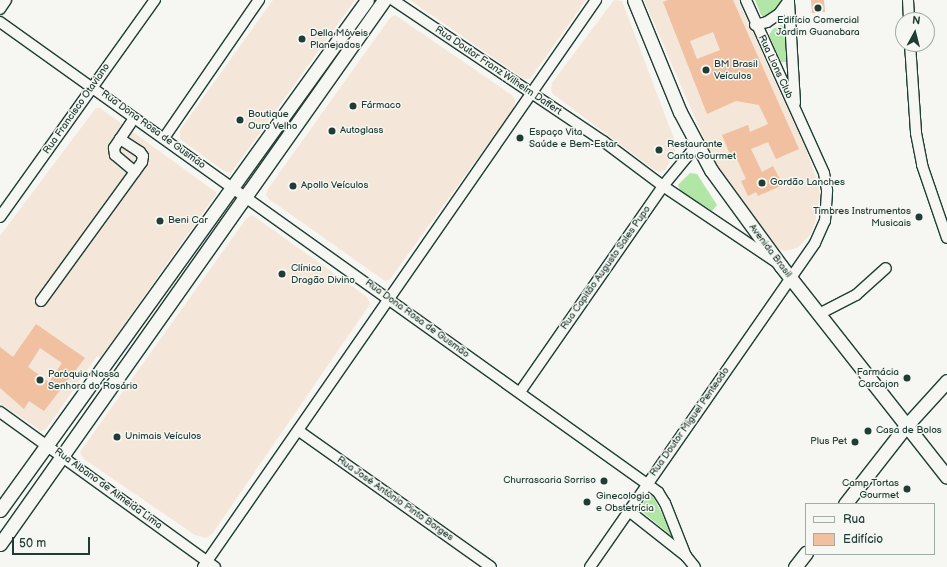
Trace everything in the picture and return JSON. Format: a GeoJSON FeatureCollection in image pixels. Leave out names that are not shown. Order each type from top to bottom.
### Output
{"type":"FeatureCollection","features":[{"type":"Feature","properties":{"kind":"main road"},"geometry":{"type":"LineString","coordinates":[[0,510],[231,186],[367,0]]}},
{"type":"Feature","properties":{"kind":"main road"},"geometry":{"type":"LineString","coordinates":[[0,544],[384,0]]}},
{"type":"Feature","properties":{"kind":"main road","name":"Avenida Brasil"},"geometry":{"type":"LineString","coordinates":[[634,0],[696,146],[730,198],[781,266],[947,477]]}},
{"type":"Feature","properties":{"kind":"main road"},"geometry":{"type":"LineString","coordinates":[[846,503],[906,426],[947,380]]}},
{"type":"Feature","properties":{"kind":"main road"},"geometry":{"type":"LineString","coordinates":[[795,567],[805,554]]}},
{"type":"Feature","properties":{"kind":"street"},"geometry":{"type":"LineString","coordinates":[[0,9],[6,0]]}},
{"type":"Feature","properties":{"kind":"street","name":"Rua Francisco Otaviano"},"geometry":{"type":"LineString","coordinates":[[0,217],[155,0]]}},
{"type":"Feature","properties":{"kind":"street"},"geometry":{"type":"LineString","coordinates":[[164,138],[259,0]]}},
{"type":"Feature","properties":{"kind":"street","name":"Rua Doutor Franz Wilhelm Daffert"},"geometry":{"type":"LineString","coordinates":[[393,0],[603,141],[663,186],[781,266]]}},
{"type":"Feature","properties":{"kind":"street"},"geometry":{"type":"LineString","coordinates":[[208,565],[389,299],[533,95],[596,0]]}},
{"type":"Feature","properties":{"kind":"street","name":"Rua Lions Club"},"geometry":{"type":"LineString","coordinates":[[746,0],[755,25],[822,166],[827,197],[825,222],[818,236],[791,278]]}},
{"type":"Feature","properties":{"kind":"street"},"geometry":{"type":"LineString","coordinates":[[910,12],[911,0]]}},
{"type":"Feature","properties":{"kind":"street","name":"Rua Lions Club"},"geometry":{"type":"LineString","coordinates":[[755,25],[767,22],[780,14],[789,1]]}},
{"type":"Feature","properties":{"kind":"street","name":"Rua Lions Club"},"geometry":{"type":"LineString","coordinates":[[789,1],[795,109]]}},
{"type":"Feature","properties":{"kind":"street","name":"Rua Dona Rosa de Gusmão"},"geometry":{"type":"LineString","coordinates":[[0,22],[648,484],[658,492],[665,503],[686,556]]}},
{"type":"Feature","properties":{"kind":"street"},"geometry":{"type":"LineString","coordinates":[[911,52],[917,139],[922,165],[947,238]]}},
{"type":"Feature","properties":{"kind":"street"},"geometry":{"type":"LineString","coordinates":[[134,118],[114,148],[115,155],[135,172]]}},
{"type":"Feature","properties":{"kind":"street"},"geometry":{"type":"LineString","coordinates":[[41,301],[135,172],[143,156],[120,138]]}},
{"type":"Feature","properties":{"kind":"street","name":"Rua Capitão Augusto Sales Pupo"},"geometry":{"type":"LineString","coordinates":[[520,392],[663,186],[696,146]]}},
{"type":"Feature","properties":{"kind":"street"},"geometry":{"type":"LineString","coordinates":[[819,314],[856,295],[886,268]]}},
{"type":"Feature","properties":{"kind":"street","name":"Rua Doutor Miguel Penteado"},"geometry":{"type":"LineString","coordinates":[[590,567],[791,278]]}},
{"type":"Feature","properties":{"kind":"street","name":"Rua Albano de Almeida Lima"},"geometry":{"type":"LineString","coordinates":[[0,412],[62,456],[208,565]]}},
{"type":"Feature","properties":{"kind":"street","name":"Rua José Antônio Pinto Borges"},"geometry":{"type":"LineString","coordinates":[[299,431],[491,567]]}},
{"type":"Feature","properties":{"kind":"street","name":"Rua Dona Rosa de Gusmão"},"geometry":{"type":"LineString","coordinates":[[629,511],[686,556],[695,567]]}},
{"type":"Feature","properties":{"kind":"shaded area"},"geometry":{"type":"Polygon","coordinates":[[[273,0],[355,0],[231,173],[224,171],[180,139],[180,130],[273,0]]]}},
{"type":"Feature","properties":{"kind":"shaded area"},"geometry":{"type":"Polygon","coordinates":[[[410,0],[586,0],[530,79],[524,79],[410,0]]]}},
{"type":"Feature","properties":{"kind":"shaded area"},"geometry":{"type":"Polygon","coordinates":[[[614,0],[622,1],[677,147],[665,170],[660,172],[653,169],[553,94],[551,89],[552,83],[614,0]]]}},
{"type":"Feature","properties":{"kind":"shaded area"},"geometry":{"type":"Polygon","coordinates":[[[644,0],[738,0],[805,147],[817,180],[820,195],[815,222],[811,234],[797,248],[784,251],[778,248],[734,190],[712,157],[644,0]]]}},
{"type":"Feature","properties":{"kind":"shaded area"},"geometry":{"type":"Polygon","coordinates":[[[395,15],[512,95],[515,100],[514,108],[390,279],[385,281],[269,199],[266,195],[268,189],[390,18],[395,15]]]}},
{"type":"Feature","properties":{"kind":"shaded area"},"geometry":{"type":"Polygon","coordinates":[[[96,108],[100,108],[217,193],[100,358],[97,356],[46,429],[41,431],[0,403],[0,236],[96,108]]]}},
{"type":"Feature","properties":{"kind":"shaded area"},"geometry":{"type":"Polygon","coordinates":[[[252,215],[367,297],[370,304],[212,534],[206,538],[195,535],[84,459],[80,452],[246,219],[252,215]]]}},
{"type":"Feature","properties":{"kind":"green space"},"geometry":{"type":"Polygon","coordinates":[[[755,0],[781,0],[779,7],[767,18],[761,15],[755,0]]]}},
{"type":"Feature","properties":{"kind":"green space"},"geometry":{"type":"Polygon","coordinates":[[[781,25],[786,28],[789,56],[787,62],[781,62],[769,35],[773,29],[781,25]]]}},
{"type":"Feature","properties":{"kind":"green space"},"geometry":{"type":"Polygon","coordinates":[[[690,173],[697,174],[717,205],[712,211],[680,190],[678,185],[690,173]]]}},
{"type":"Feature","properties":{"kind":"green space"},"geometry":{"type":"Polygon","coordinates":[[[649,495],[653,496],[674,538],[639,509],[649,495]]]}},
{"type":"Feature","properties":{"kind":"building"},"geometry":{"type":"Polygon","coordinates":[[[668,0],[733,0],[799,149],[776,159],[768,142],[751,149],[762,172],[773,166],[783,185],[758,196],[756,192],[748,196],[741,181],[746,179],[735,155],[731,157],[722,135],[748,125],[750,132],[768,124],[759,105],[736,101],[707,114],[663,2],[668,0]],[[713,32],[690,41],[697,59],[720,50],[713,32]]]}},
{"type":"Feature","properties":{"kind":"building","name":"Edifício Comercial Jardim Guanabara"},"geometry":{"type":"Polygon","coordinates":[[[811,0],[824,0],[825,12],[812,13],[811,0]]]}},
{"type":"Feature","properties":{"kind":"building"},"geometry":{"type":"Polygon","coordinates":[[[36,324],[85,358],[44,411],[29,401],[24,409],[0,388],[0,347],[13,357],[36,324]],[[40,348],[28,367],[49,382],[62,363],[40,348]]]}},
{"type":"Feature","properties":{"kind":"place","name":"Edifício Comercial Jardim Guanabara"},"geometry":{"type":"Point","coordinates":[818,8]}},
{"type":"Feature","properties":{"kind":"place","name":"Della Móveis Planejados"},"geometry":{"type":"Point","coordinates":[302,39]}},
{"type":"Feature","properties":{"kind":"place","name":"BM Brasil Veículos"},"geometry":{"type":"Point","coordinates":[706,70]}},
{"type":"Feature","properties":{"kind":"place","name":"Fármaco"},"geometry":{"type":"Point","coordinates":[353,106]}},
{"type":"Feature","properties":{"kind":"place","name":"Boutique Ouro Velho"},"geometry":{"type":"Point","coordinates":[240,120]}},
{"type":"Feature","properties":{"kind":"place","name":"Autoglass"},"geometry":{"type":"Point","coordinates":[332,131]}},
{"type":"Feature","properties":{"kind":"place","name":"Espaço Vita Saúde e Bem-Estar"},"geometry":{"type":"Point","coordinates":[520,138]}},
{"type":"Feature","properties":{"kind":"place","name":"Restaurante Canto Gourmet"},"geometry":{"type":"Point","coordinates":[659,150]}},
{"type":"Feature","properties":{"kind":"place","name":"Gordão Lanches"},"geometry":{"type":"Point","coordinates":[762,183]}},
{"type":"Feature","properties":{"kind":"place","name":"Apollo Veículos"},"geometry":{"type":"Point","coordinates":[293,186]}},
{"type":"Feature","properties":{"kind":"place","name":"Timbres Instrumentos Musicais"},"geometry":{"type":"Point","coordinates":[919,217]}},
{"type":"Feature","properties":{"kind":"place","name":"Beni Car"},"geometry":{"type":"Point","coordinates":[160,221]}},
{"type":"Feature","properties":{"kind":"place","name":"Clínica Dragão Divino"},"geometry":{"type":"Point","coordinates":[282,274]}},
{"type":"Feature","properties":{"kind":"place","name":"Farmácia Carcajon"},"geometry":{"type":"Point","coordinates":[907,378]}},
{"type":"Feature","properties":{"kind":"place","name":"Paróquia Nossa Senhora do Rosário"},"geometry":{"type":"Point","coordinates":[40,380]}},
{"type":"Feature","properties":{"kind":"place","name":"Casa de Bolos"},"geometry":{"type":"Point","coordinates":[868,431]}},
{"type":"Feature","properties":{"kind":"place","name":"Unimais Veículos"},"geometry":{"type":"Point","coordinates":[117,437]}},
{"type":"Feature","properties":{"kind":"place","name":"Plus Pet"},"geometry":{"type":"Point","coordinates":[855,442]}},
{"type":"Feature","properties":{"kind":"place","name":"Churrascaria Sorriso"},"geometry":{"type":"Point","coordinates":[604,481]}},
{"type":"Feature","properties":{"kind":"place","name":"Camp Tortas Gourmet"},"geometry":{"type":"Point","coordinates":[907,489]}},
{"type":"Feature","properties":{"kind":"place","name":"Ginecologia e Obstetrícia"},"geometry":{"type":"Point","coordinates":[587,502]}}]}
